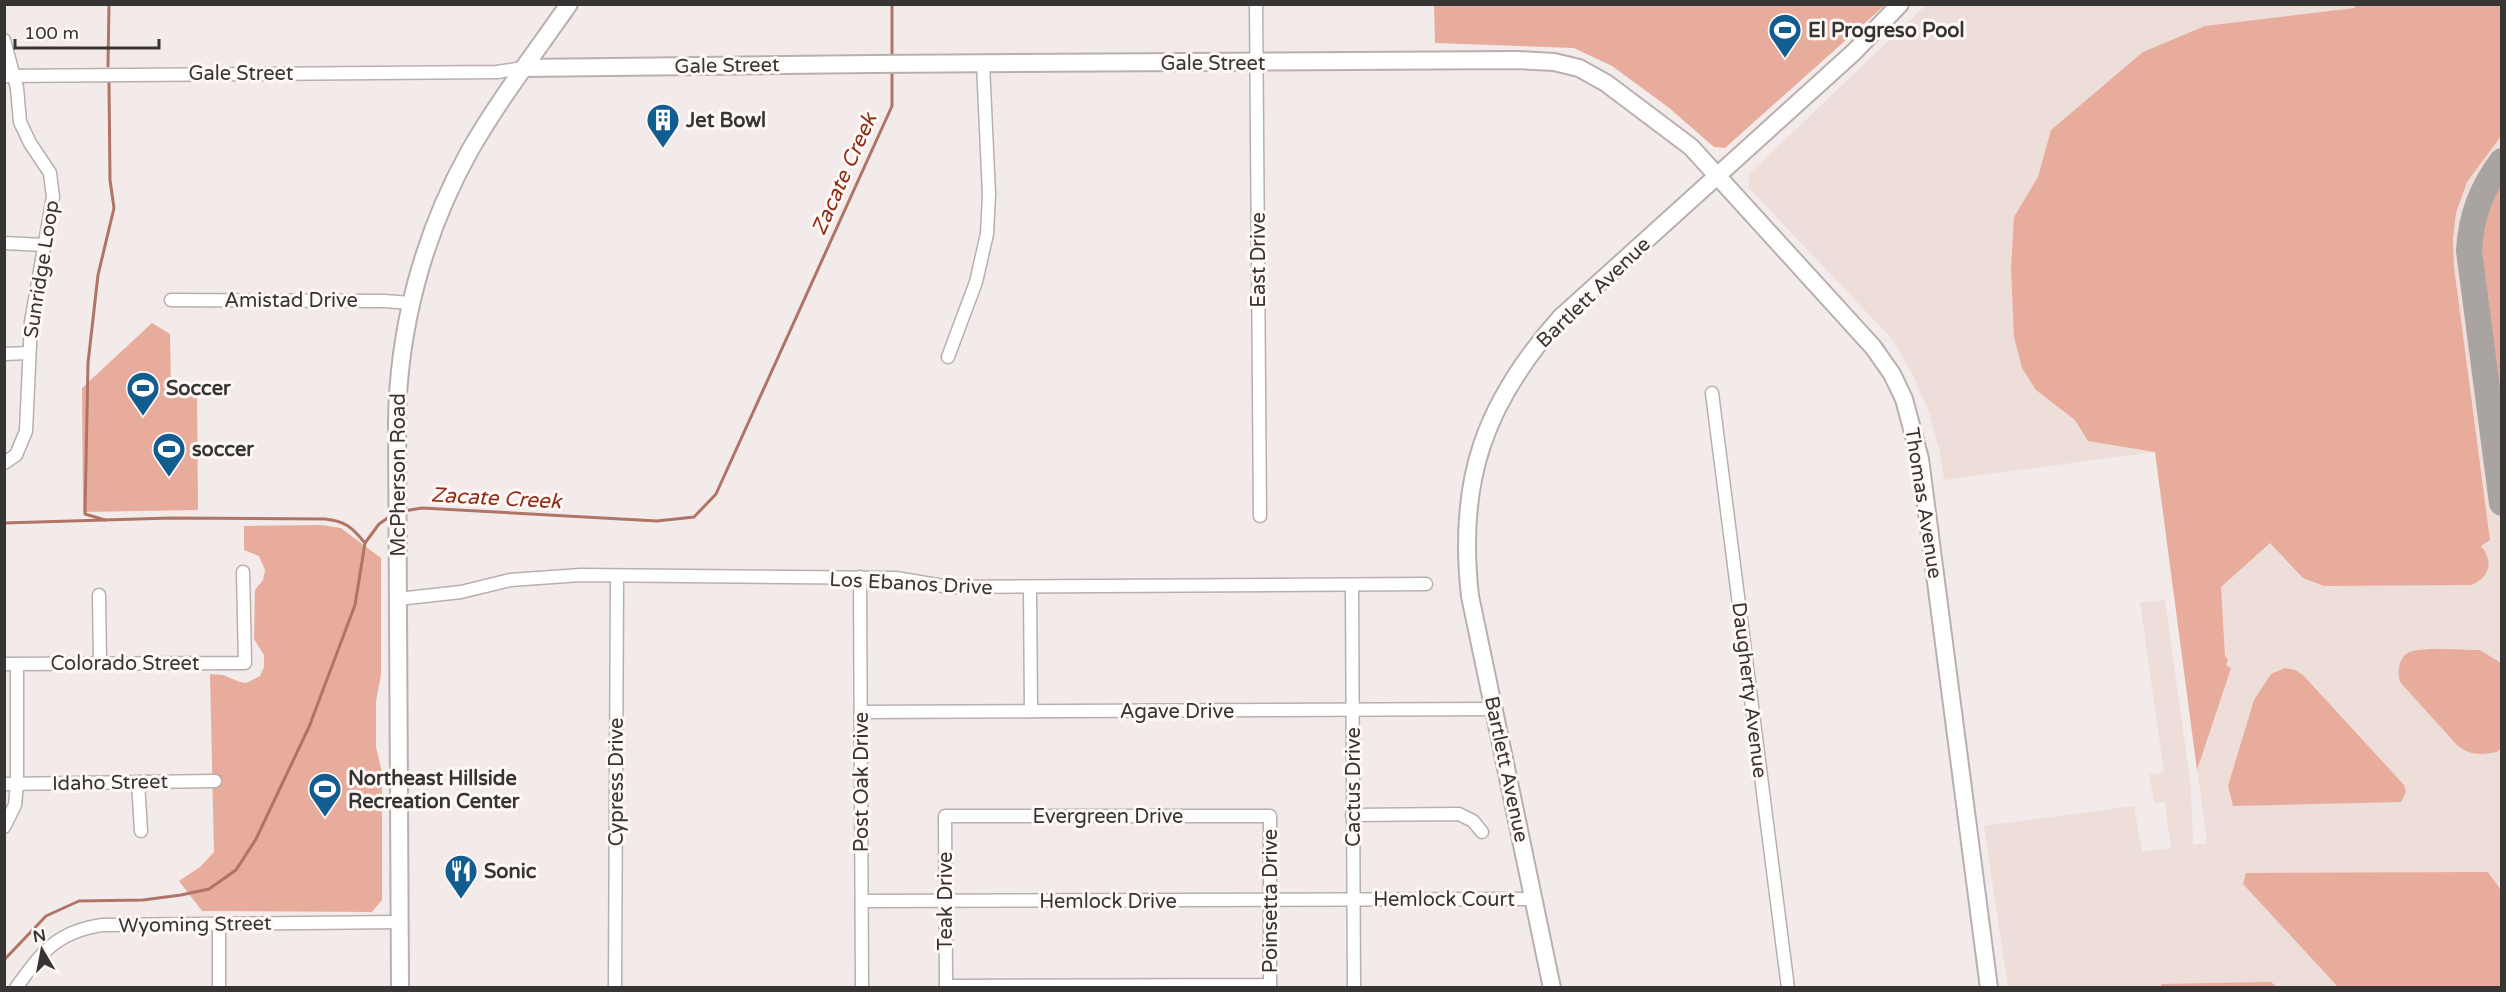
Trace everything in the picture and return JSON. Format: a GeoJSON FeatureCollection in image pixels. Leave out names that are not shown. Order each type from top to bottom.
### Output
{"type":"FeatureCollection","features":[{"type":"Feature","properties":{"kind":"main road","name":"McPherson Road"},"geometry":{"type":"LineString","coordinates":[[400,987],[397,494],[400,374],[411,303],[425,253],[453,184],[470,152],[524,68],[569,4]]}},
{"type":"Feature","properties":{"kind":"main road","name":"Bartlett Avenue"},"geometry":{"type":"LineString","coordinates":[[1552,987],[1470,596],[1466,555],[1470,489],[1482,441],[1503,393],[1536,345],[1560,318],[1854,52],[1900,4]]}},
{"type":"Feature","properties":{"kind":"main road","name":"Gale Street"},"geometry":{"type":"LineString","coordinates":[[524,68],[1450,62]]}},
{"type":"Feature","properties":{"kind":"main road","name":"Thomas Avenue"},"geometry":{"type":"LineString","coordinates":[[1450,62],[1554,62],[1579,68],[1606,83],[1691,147],[1852,321],[1892,374],[1914,428],[1920,459],[1989,987]]}},
{"type":"Feature","properties":{"kind":"street","name":"East Drive"},"geometry":{"type":"LineString","coordinates":[[1256,4],[1260,516]]}},
{"type":"Feature","properties":{"kind":"street","name":"Sunridge Loop"},"geometry":{"type":"LineString","coordinates":[[4,39],[20,122],[30,143],[46,163],[52,183],[52,197],[28,353],[26,430],[16,456],[4,463]]}},
{"type":"Feature","properties":{"kind":"street"},"geometry":{"type":"LineString","coordinates":[[948,357],[976,282],[987,234],[989,194],[983,64]]}},
{"type":"Feature","properties":{"kind":"street","name":"Gale Street"},"geometry":{"type":"LineString","coordinates":[[10,76],[497,72],[524,68]]}},
{"type":"Feature","properties":{"kind":"street"},"geometry":{"type":"LineString","coordinates":[[4,243],[44,245]]}},
{"type":"Feature","properties":{"kind":"street","name":"Amistad Drive"},"geometry":{"type":"LineString","coordinates":[[171,300],[411,303]]}},
{"type":"Feature","properties":{"kind":"street"},"geometry":{"type":"LineString","coordinates":[[4,354],[28,353]]}},
{"type":"Feature","properties":{"kind":"street","name":"Daugherty Avenue"},"geometry":{"type":"LineString","coordinates":[[1712,393],[1788,987]]}},
{"type":"Feature","properties":{"kind":"street","name":"Colorado Street"},"geometry":{"type":"LineString","coordinates":[[11,664],[245,663],[243,572]]}},
{"type":"Feature","properties":{"kind":"street","name":"Los Ebanos Drive"},"geometry":{"type":"LineString","coordinates":[[398,599],[461,592],[510,580],[581,575],[896,578],[949,587],[1030,588],[1426,584]]}},
{"type":"Feature","properties":{"kind":"street","name":"Cypress Drive"},"geometry":{"type":"LineString","coordinates":[[615,987],[617,576]]}},
{"type":"Feature","properties":{"kind":"street","name":"Post Oak Drive"},"geometry":{"type":"LineString","coordinates":[[860,577],[862,987]]}},
{"type":"Feature","properties":{"kind":"street","name":"Cactus Drive"},"geometry":{"type":"LineString","coordinates":[[1352,586],[1354,987]]}},
{"type":"Feature","properties":{"kind":"street"},"geometry":{"type":"LineString","coordinates":[[1030,588],[1031,711]]}},
{"type":"Feature","properties":{"kind":"street"},"geometry":{"type":"LineString","coordinates":[[99,595],[100,663]]}},
{"type":"Feature","properties":{"kind":"street"},"geometry":{"type":"LineString","coordinates":[[4,827],[15,805],[11,784],[11,664]]}},
{"type":"Feature","properties":{"kind":"street","name":"Agave Drive"},"geometry":{"type":"LineString","coordinates":[[861,712],[1494,709]]}},
{"type":"Feature","properties":{"kind":"street","name":"Idaho Street"},"geometry":{"type":"LineString","coordinates":[[11,784],[215,781]]}},
{"type":"Feature","properties":{"kind":"street"},"geometry":{"type":"LineString","coordinates":[[138,782],[141,831]]}},
{"type":"Feature","properties":{"kind":"street"},"geometry":{"type":"LineString","coordinates":[[1352,815],[1459,814],[1473,821],[1482,832]]}},
{"type":"Feature","properties":{"kind":"street","name":"Evergreen Drive"},"geometry":{"type":"LineString","coordinates":[[945,816],[1270,816]]}},
{"type":"Feature","properties":{"kind":"street","name":"Teak Drive"},"geometry":{"type":"LineString","coordinates":[[945,816],[945,901],[952,987]]}},
{"type":"Feature","properties":{"kind":"street","name":"Poinsetta Drive"},"geometry":{"type":"LineString","coordinates":[[1264,986],[1270,901],[1270,816]]}},
{"type":"Feature","properties":{"kind":"street","name":"Hemlock Court"},"geometry":{"type":"LineString","coordinates":[[1354,900],[1534,899]]}},
{"type":"Feature","properties":{"kind":"street","name":"Hemlock Drive"},"geometry":{"type":"LineString","coordinates":[[862,901],[1354,900]]}},
{"type":"Feature","properties":{"kind":"street","name":"Wyoming Street"},"geometry":{"type":"LineString","coordinates":[[16,987],[38,957],[60,938],[80,928],[102,925],[399,922]]}},
{"type":"Feature","properties":{"kind":"street"},"geometry":{"type":"LineString","coordinates":[[219,924],[219,987]]}},
{"type":"Feature","properties":{"kind":"street"},"geometry":{"type":"LineString","coordinates":[[952,987],[1264,986]]}},
{"type":"Feature","properties":{"kind":"shaded area"},"geometry":{"type":"Polygon","coordinates":[[[1434,4],[1885,5],[1725,148],[1714,147],[1668,107],[1612,66],[1574,48],[1435,43],[1434,4]]]}},
{"type":"Feature","properties":{"kind":"shaded area"},"geometry":{"type":"Polygon","coordinates":[[[1926,5],[2501,5],[2501,987],[2008,987],[1984,826],[2134,806],[2142,852],[2171,848],[2165,802],[2154,803],[2149,775],[2164,772],[2140,602],[2165,600],[2191,788],[2193,845],[2207,843],[2155,452],[1944,480],[1940,453],[1929,413],[1915,379],[1893,340],[1749,188],[1749,174],[1926,5]]]}},
{"type":"Feature","properties":{"kind":"shaded area"},"geometry":{"type":"Polygon","coordinates":[[[2355,5],[2501,5],[2501,136],[2467,182],[2456,213],[2453,239],[2454,267],[2490,540],[2481,546],[2488,557],[2488,568],[2482,578],[2471,585],[2324,586],[2303,578],[2270,543],[2221,587],[2225,656],[2228,660],[2226,665],[2231,668],[2197,770],[2155,452],[2088,441],[2075,420],[2036,390],[2022,368],[2014,337],[2011,268],[2014,217],[2038,177],[2051,130],[2143,52],[2205,26],[2355,8],[2355,5]]]}},
{"type":"Feature","properties":{"kind":"shaded area"},"geometry":{"type":"Polygon","coordinates":[[[2501,180],[2501,399],[2480,250],[2485,214],[2501,180]]]}},
{"type":"Feature","properties":{"kind":"shaded area"},"geometry":{"type":"Polygon","coordinates":[[[152,323],[170,334],[171,388],[197,388],[198,510],[83,512],[82,388],[152,323]]]}},
{"type":"Feature","properties":{"kind":"shaded area"},"geometry":{"type":"Polygon","coordinates":[[[321,525],[341,528],[381,558],[381,675],[376,701],[376,747],[382,772],[382,900],[372,912],[202,911],[179,881],[200,867],[214,852],[210,674],[223,675],[246,683],[260,676],[264,667],[264,655],[254,639],[255,590],[263,580],[265,570],[259,556],[244,550],[244,526],[321,525]]]}},
{"type":"Feature","properties":{"kind":"shaded area"},"geometry":{"type":"Polygon","coordinates":[[[2480,650],[2501,663],[2502,747],[2497,752],[2480,754],[2470,753],[2456,744],[2400,682],[2399,673],[2402,659],[2413,651],[2480,650]]]}},
{"type":"Feature","properties":{"kind":"shaded area"},"geometry":{"type":"Polygon","coordinates":[[[2285,668],[2303,675],[2404,785],[2406,792],[2401,802],[2233,806],[2228,786],[2254,700],[2271,674],[2285,668]]]}},
{"type":"Feature","properties":{"kind":"shaded area"},"geometry":{"type":"Polygon","coordinates":[[[2488,872],[2501,890],[2501,987],[2338,987],[2243,884],[2246,873],[2488,872]]]}},
{"type":"Feature","properties":{"kind":"shaded area"},"geometry":{"type":"Polygon","coordinates":[[[2271,982],[2277,987],[2162,988],[2161,984],[2271,982]]]}},
{"type":"Feature","properties":{"kind":"waterway"},"geometry":{"type":"LineString","coordinates":[[108,66],[109,4]]}},
{"type":"Feature","properties":{"kind":"waterway","name":"Zacate Creek"},"geometry":{"type":"LineString","coordinates":[[892,4],[892,60]]}},
{"type":"Feature","properties":{"kind":"waterway","name":"Zacate Creek"},"geometry":{"type":"LineString","coordinates":[[404,511],[422,508],[657,521],[694,517],[716,494],[892,106],[892,69]]}},
{"type":"Feature","properties":{"kind":"waterway"},"geometry":{"type":"LineString","coordinates":[[105,520],[85,514],[88,363],[98,275],[114,208],[110,180],[109,83]]}},
{"type":"Feature","properties":{"kind":"waterway","name":"Zacate Creek"},"geometry":{"type":"LineString","coordinates":[[4,960],[46,916],[79,901],[143,900],[181,895],[209,889],[236,870],[256,839],[309,727],[355,605],[365,543],[379,524],[392,515]]}},
{"type":"Feature","properties":{"kind":"waterway"},"geometry":{"type":"LineString","coordinates":[[4,523],[171,518],[325,519],[338,521],[348,526],[365,543]]}},
{"type":"Feature","properties":{"kind":"taxiway"},"geometry":{"type":"LineString","coordinates":[[2502,161],[2478,203],[2469,251],[2502,503]]}},
{"type":"Feature","properties":{"kind":"place","name":"El Progreso Pool"},"geometry":{"type":"Point","coordinates":[1785,59]}},
{"type":"Feature","properties":{"kind":"place","name":"Jet Bowl"},"geometry":{"type":"Point","coordinates":[663,149]}},
{"type":"Feature","properties":{"kind":"place","name":"Soccer"},"geometry":{"type":"Point","coordinates":[143,417]}},
{"type":"Feature","properties":{"kind":"place","name":"soccer"},"geometry":{"type":"Point","coordinates":[169,478]}},
{"type":"Feature","properties":{"kind":"place","name":"Northeast Hillside Recreation Center"},"geometry":{"type":"Point","coordinates":[325,818]}},
{"type":"Feature","properties":{"kind":"place","name":"Sonic"},"geometry":{"type":"Point","coordinates":[461,900]}}]}
